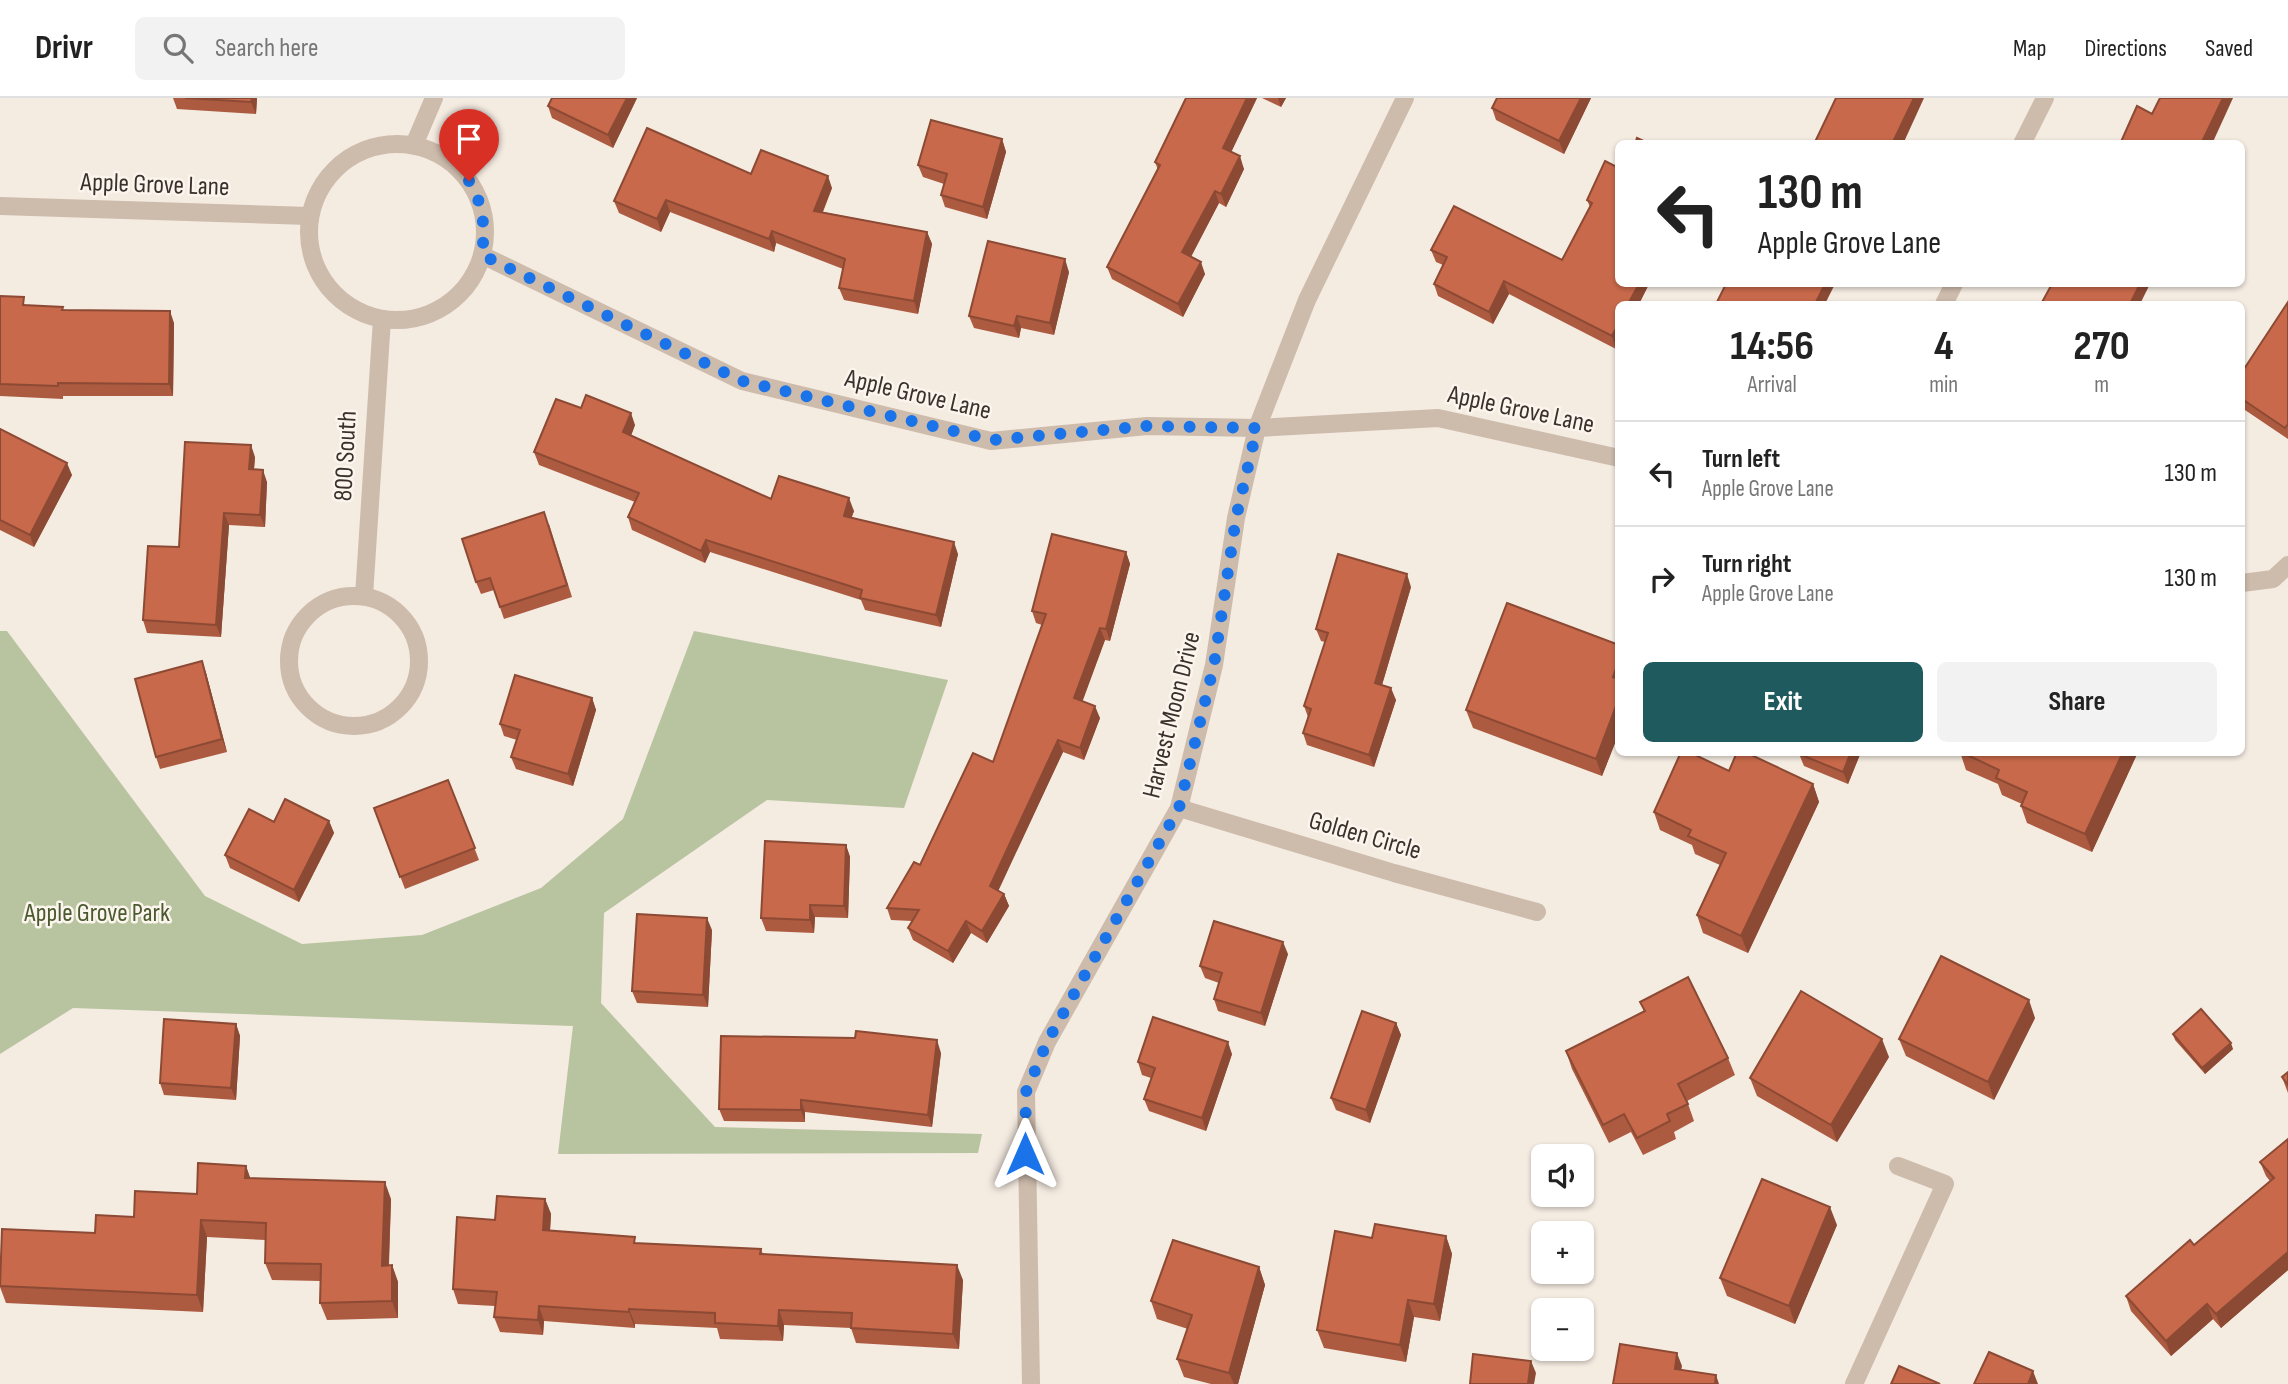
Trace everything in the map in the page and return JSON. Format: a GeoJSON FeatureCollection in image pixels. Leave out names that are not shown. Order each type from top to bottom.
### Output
{"type":"FeatureCollection","features":[{"type":"Feature","properties":{"kind":"street"},"geometry":{"type":"LineString","coordinates":[[414,145],[435,98]]}},
{"type":"Feature","properties":{"kind":"street","name":"Harvest Moon Drive"},"geometry":{"type":"LineString","coordinates":[[1031,1384],[1026,1092],[1047,1042],[1179,808],[1214,665],[1236,518],[1257,428],[1307,300],[1405,98]]}},
{"type":"Feature","properties":{"kind":"street"},"geometry":{"type":"LineString","coordinates":[[2024,140],[2045,98]]}},
{"type":"Feature","properties":{"kind":"street"},"geometry":{"type":"LineString","coordinates":[[383,144],[414,145],[447,159],[469,181],[477,194],[485,224],[482,255],[468,284],[446,305],[413,319],[382,319],[349,307],[326,286],[309,247],[309,216],[328,175],[352,155],[383,144]]}},
{"type":"Feature","properties":{"kind":"street","name":"Apple Grove Lane"},"geometry":{"type":"LineString","coordinates":[[0,206],[309,216]]}},
{"type":"Feature","properties":{"kind":"street","name":"Apple Grove Lane"},"geometry":{"type":"LineString","coordinates":[[482,255],[742,381],[992,440],[1147,426],[1257,428],[1438,418],[1615,457]]}},
{"type":"Feature","properties":{"kind":"street","name":"800 South"},"geometry":{"type":"LineString","coordinates":[[364,596],[382,319]]}},
{"type":"Feature","properties":{"kind":"street"},"geometry":{"type":"LineString","coordinates":[[2245,583],[2273,579],[2288,565]]}},
{"type":"Feature","properties":{"kind":"street"},"geometry":{"type":"LineString","coordinates":[[364,596],[386,604],[404,619],[415,639],[419,662],[412,689],[399,708],[372,723],[350,726],[325,720],[307,706],[294,686],[289,664],[290,650],[297,629],[311,611],[341,597],[364,596]]}},
{"type":"Feature","properties":{"kind":"street","name":"Golden Circle"},"geometry":{"type":"LineString","coordinates":[[1179,808],[1394,873],[1538,912]]}},
{"type":"Feature","properties":{"kind":"street"},"geometry":{"type":"LineString","coordinates":[[1854,1384],[1945,1184],[1898,1166]]}},
{"type":"Feature","properties":{"kind":"green space","name":"Apple Grove Park"},"geometry":{"type":"Polygon","coordinates":[[[0,631],[7,631],[205,896],[302,944],[422,935],[541,888],[623,819],[694,631],[948,680],[904,808],[767,800],[604,913],[601,1003],[715,1127],[982,1134],[978,1153],[558,1154],[573,1026],[73,1008],[0,1054],[0,631]]]}},
{"type":"Feature","properties":{"kind":"building"},"geometry":{"type":"Polygon","coordinates":[[[185,98],[252,98],[251,102],[185,98]]]}},
{"type":"Feature","properties":{"kind":"building"},"geometry":{"type":"Polygon","coordinates":[[[552,98],[627,98],[608,135],[548,106],[552,98]]]}},
{"type":"Feature","properties":{"kind":"building"},"geometry":{"type":"Polygon","coordinates":[[[1186,98],[1247,98],[1223,148],[1240,156],[1221,194],[1215,191],[1182,252],[1201,262],[1178,304],[1107,267],[1160,165],[1155,162],[1186,98]]]}},
{"type":"Feature","properties":{"kind":"building"},"geometry":{"type":"Polygon","coordinates":[[[1497,98],[1581,98],[1559,141],[1492,108],[1497,98]]]}},
{"type":"Feature","properties":{"kind":"building"},"geometry":{"type":"Polygon","coordinates":[[[1836,98],[1914,98],[1894,140],[1816,140],[1836,98]]]}},
{"type":"Feature","properties":{"kind":"building"},"geometry":{"type":"Polygon","coordinates":[[[2160,98],[2223,98],[2203,140],[2122,140],[2137,106],[2152,114],[2160,98]]]}},
{"type":"Feature","properties":{"kind":"building"},"geometry":{"type":"Polygon","coordinates":[[[931,120],[1002,139],[983,207],[941,195],[947,174],[918,165],[931,120]]]}},
{"type":"Feature","properties":{"kind":"building"},"geometry":{"type":"Polygon","coordinates":[[[647,128],[751,174],[761,150],[828,176],[814,211],[927,232],[914,301],[839,288],[845,259],[772,231],[769,239],[666,200],[657,219],[614,201],[647,128]]]}},
{"type":"Feature","properties":{"kind":"building"},"geometry":{"type":"Polygon","coordinates":[[[1605,161],[1615,166],[1615,287],[1637,287],[1630,301],[1615,301],[1615,330],[1612,336],[1504,281],[1489,312],[1434,284],[1447,257],[1431,250],[1454,206],[1562,260],[1592,203],[1587,200],[1605,161]]]}},
{"type":"Feature","properties":{"kind":"building"},"geometry":{"type":"Polygon","coordinates":[[[988,241],[1065,259],[1050,323],[1017,316],[1014,326],[969,316],[988,241]]]}},
{"type":"Feature","properties":{"kind":"building"},"geometry":{"type":"Polygon","coordinates":[[[1724,287],[1824,287],[1816,301],[1718,301],[1724,287]]]}},
{"type":"Feature","properties":{"kind":"building"},"geometry":{"type":"Polygon","coordinates":[[[2050,287],[2138,287],[2132,301],[2043,301],[2050,287]]]}},
{"type":"Feature","properties":{"kind":"building"},"geometry":{"type":"Polygon","coordinates":[[[0,296],[24,297],[23,305],[63,307],[62,310],[170,311],[169,384],[0,384],[0,296]]]}},
{"type":"Feature","properties":{"kind":"building"},"geometry":{"type":"Polygon","coordinates":[[[2288,302],[2288,424],[2285,428],[2245,401],[2245,367],[2288,302]]]}},
{"type":"Feature","properties":{"kind":"building"},"geometry":{"type":"Polygon","coordinates":[[[586,395],[631,413],[623,432],[771,499],[779,476],[849,498],[844,516],[954,542],[936,615],[860,598],[862,590],[706,540],[701,551],[628,517],[639,493],[534,452],[556,399],[581,408],[586,395]]]}},
{"type":"Feature","properties":{"kind":"building"},"geometry":{"type":"Polygon","coordinates":[[[0,429],[67,463],[30,535],[0,520],[0,429]]]}},
{"type":"Feature","properties":{"kind":"building"},"geometry":{"type":"Polygon","coordinates":[[[185,442],[251,445],[249,469],[263,470],[260,515],[224,513],[216,625],[143,620],[148,546],[179,547],[185,442]]]}},
{"type":"Feature","properties":{"kind":"building"},"geometry":{"type":"Polygon","coordinates":[[[544,512],[567,585],[500,607],[490,578],[476,582],[462,539],[544,512]]]}},
{"type":"Feature","properties":{"kind":"building"},"geometry":{"type":"Polygon","coordinates":[[[1052,534],[1126,552],[1106,629],[1100,628],[1074,698],[1095,706],[1080,748],[1058,740],[990,886],[1004,894],[982,931],[966,921],[948,951],[908,928],[919,910],[887,908],[914,862],[920,865],[973,753],[993,762],[1046,614],[1032,611],[1052,534]]]}},
{"type":"Feature","properties":{"kind":"building"},"geometry":{"type":"Polygon","coordinates":[[[1338,554],[1407,574],[1375,683],[1391,688],[1369,755],[1303,733],[1311,709],[1304,706],[1328,633],[1316,629],[1338,554]]]}},
{"type":"Feature","properties":{"kind":"building"},"geometry":{"type":"Polygon","coordinates":[[[1507,603],[1615,644],[1615,709],[1596,759],[1466,710],[1507,603]]]}},
{"type":"Feature","properties":{"kind":"building"},"geometry":{"type":"Polygon","coordinates":[[[202,661],[222,739],[156,757],[135,679],[202,661]]]}},
{"type":"Feature","properties":{"kind":"building"},"geometry":{"type":"Polygon","coordinates":[[[515,675],[592,698],[568,774],[511,757],[520,730],[500,724],[515,675]]]}},
{"type":"Feature","properties":{"kind":"building"},"geometry":{"type":"Polygon","coordinates":[[[1679,756],[1697,756],[1729,771],[1735,756],[1754,756],[1813,784],[1741,936],[1697,915],[1726,853],[1688,836],[1691,830],[1654,812],[1679,756]]]}},
{"type":"Feature","properties":{"kind":"building"},"geometry":{"type":"Polygon","coordinates":[[[1804,756],[1849,756],[1843,772],[1804,756]]]}},
{"type":"Feature","properties":{"kind":"building"},"geometry":{"type":"Polygon","coordinates":[[[1969,756],[2121,756],[2085,834],[2021,806],[2027,792],[1996,778],[1999,770],[1969,756]]]}},
{"type":"Feature","properties":{"kind":"building"},"geometry":{"type":"Polygon","coordinates":[[[448,780],[475,848],[400,877],[374,808],[448,780]]]}},
{"type":"Feature","properties":{"kind":"building"},"geometry":{"type":"Polygon","coordinates":[[[285,799],[329,821],[294,890],[225,855],[249,809],[274,822],[285,799]]]}},
{"type":"Feature","properties":{"kind":"building"},"geometry":{"type":"Polygon","coordinates":[[[765,841],[846,845],[844,906],[810,905],[810,920],[761,918],[765,841]]]}},
{"type":"Feature","properties":{"kind":"building"},"geometry":{"type":"Polygon","coordinates":[[[637,914],[707,918],[703,995],[632,991],[637,914]]]}},
{"type":"Feature","properties":{"kind":"building"},"geometry":{"type":"Polygon","coordinates":[[[1214,921],[1283,942],[1261,1013],[1214,999],[1222,973],[1200,966],[1214,921]]]}},
{"type":"Feature","properties":{"kind":"building"},"geometry":{"type":"Polygon","coordinates":[[[1941,956],[2029,1000],[1988,1082],[1899,1039],[1941,956]]]}},
{"type":"Feature","properties":{"kind":"building"},"geometry":{"type":"Polygon","coordinates":[[[1688,977],[1728,1058],[1678,1084],[1688,1104],[1667,1114],[1670,1121],[1637,1138],[1624,1114],[1603,1125],[1566,1051],[1645,1011],[1640,1002],[1688,977]]]}},
{"type":"Feature","properties":{"kind":"building"},"geometry":{"type":"Polygon","coordinates":[[[1801,991],[1882,1039],[1831,1125],[1750,1078],[1801,991]]]}},
{"type":"Feature","properties":{"kind":"building"},"geometry":{"type":"Polygon","coordinates":[[[2201,1009],[2231,1043],[2202,1068],[2173,1034],[2201,1009]]]}},
{"type":"Feature","properties":{"kind":"building"},"geometry":{"type":"Polygon","coordinates":[[[1362,1011],[1396,1023],[1366,1110],[1331,1098],[1362,1011]]]}},
{"type":"Feature","properties":{"kind":"building"},"geometry":{"type":"Polygon","coordinates":[[[1153,1017],[1228,1042],[1202,1118],[1144,1099],[1155,1068],[1138,1062],[1153,1017]]]}},
{"type":"Feature","properties":{"kind":"building"},"geometry":{"type":"Polygon","coordinates":[[[164,1019],[236,1024],[231,1088],[160,1083],[164,1019]]]}},
{"type":"Feature","properties":{"kind":"building"},"geometry":{"type":"Polygon","coordinates":[[[856,1031],[937,1040],[928,1115],[801,1100],[801,1110],[719,1109],[721,1036],[855,1038],[856,1031]]]}},
{"type":"Feature","properties":{"kind":"building"},"geometry":{"type":"Polygon","coordinates":[[[2288,1072],[2288,1085],[2282,1077],[2288,1072]]]}},
{"type":"Feature","properties":{"kind":"building"},"geometry":{"type":"Polygon","coordinates":[[[2288,1139],[2288,1252],[2216,1314],[2207,1304],[2166,1341],[2126,1296],[2190,1240],[2194,1245],[2274,1178],[2260,1162],[2288,1139]]]}},
{"type":"Feature","properties":{"kind":"building"},"geometry":{"type":"Polygon","coordinates":[[[198,1163],[246,1166],[245,1178],[385,1182],[382,1266],[392,1265],[392,1301],[320,1303],[321,1264],[265,1263],[266,1223],[201,1220],[197,1295],[0,1286],[2,1229],[95,1233],[96,1215],[134,1217],[135,1191],[197,1194],[198,1163]]]}},
{"type":"Feature","properties":{"kind":"building"},"geometry":{"type":"Polygon","coordinates":[[[1762,1179],[1830,1207],[1789,1306],[1720,1278],[1762,1179]]]}},
{"type":"Feature","properties":{"kind":"building"},"geometry":{"type":"Polygon","coordinates":[[[497,1196],[545,1199],[543,1230],[635,1237],[634,1243],[761,1249],[760,1254],[957,1265],[953,1334],[851,1328],[852,1313],[779,1310],[778,1326],[715,1323],[715,1313],[629,1309],[629,1312],[539,1306],[538,1320],[494,1317],[497,1292],[453,1289],[457,1217],[495,1220],[497,1196]]]}},
{"type":"Feature","properties":{"kind":"building"},"geometry":{"type":"Polygon","coordinates":[[[1375,1224],[1446,1236],[1434,1304],[1408,1300],[1400,1345],[1317,1330],[1335,1231],[1372,1238],[1375,1224]]]}},
{"type":"Feature","properties":{"kind":"building"},"geometry":{"type":"Polygon","coordinates":[[[1173,1240],[1259,1267],[1229,1373],[1177,1359],[1192,1315],[1151,1301],[1173,1240]]]}},
{"type":"Feature","properties":{"kind":"building"},"geometry":{"type":"Polygon","coordinates":[[[1620,1344],[1677,1353],[1675,1369],[1716,1375],[1715,1384],[1613,1384],[1620,1344]]]}},
{"type":"Feature","properties":{"kind":"building"},"geometry":{"type":"Polygon","coordinates":[[[1989,1352],[2033,1371],[2028,1384],[1974,1384],[1989,1352]]]}},
{"type":"Feature","properties":{"kind":"building"},"geometry":{"type":"Polygon","coordinates":[[[1473,1354],[1531,1361],[1528,1384],[1470,1384],[1473,1354]]]}},
{"type":"Feature","properties":{"kind":"building"},"geometry":{"type":"Polygon","coordinates":[[[1899,1366],[1940,1384],[1891,1384],[1899,1366]]]}},
{"type":"Feature","properties":{"kind":"route"},"geometry":{"type":"LineString","coordinates":[[469,181],[477,194],[485,224],[482,255],[742,381],[992,440],[1147,426],[1257,428],[1236,518],[1214,665],[1179,808],[1047,1042],[1026,1092],[1025,1154]]}}]}
